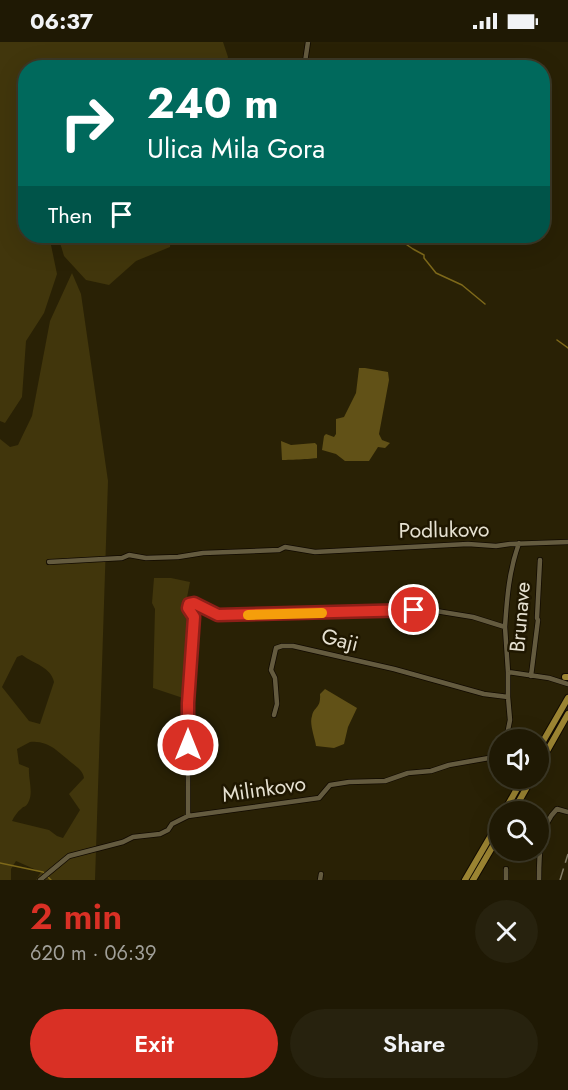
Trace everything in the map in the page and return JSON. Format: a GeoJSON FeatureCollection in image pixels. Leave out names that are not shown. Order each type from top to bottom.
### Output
{"type":"FeatureCollection","features":[{"type":"Feature","properties":{"kind":"main road"},"geometry":{"type":"LineString","coordinates":[[549,731],[568,698]]}},
{"type":"Feature","properties":{"kind":"main road"},"geometry":{"type":"LineString","coordinates":[[549,748],[568,714]]}},
{"type":"Feature","properties":{"kind":"main road"},"geometry":{"type":"LineString","coordinates":[[465,880],[489,839]]}},
{"type":"Feature","properties":{"kind":"main road"},"geometry":{"type":"LineString","coordinates":[[473,880],[489,853]]}},
{"type":"Feature","properties":{"kind":"street"},"geometry":{"type":"LineString","coordinates":[[305,60],[308,42]]}},
{"type":"Feature","properties":{"kind":"street"},"geometry":{"type":"LineString","coordinates":[[519,543],[568,543]]}},
{"type":"Feature","properties":{"kind":"street","name":"Podlukovo"},"geometry":{"type":"LineString","coordinates":[[48,562],[122,558],[129,555],[146,558],[178,557],[203,553],[279,550],[285,547],[315,552],[468,544],[496,546],[519,543],[508,584],[505,627],[508,672]]}},
{"type":"Feature","properties":{"kind":"street","name":"Brunave"},"geometry":{"type":"LineString","coordinates":[[531,676],[538,620],[540,560]]}},
{"type":"Feature","properties":{"kind":"street"},"geometry":{"type":"LineString","coordinates":[[188,816],[188,703],[194,617],[188,608],[189,604],[194,603],[218,615],[436,611],[473,617],[505,627]]}},
{"type":"Feature","properties":{"kind":"street","name":"Gaji"},"geometry":{"type":"LineString","coordinates":[[274,715],[277,704],[275,678],[271,670],[276,648],[293,645],[394,669],[484,694],[508,697]]}},
{"type":"Feature","properties":{"kind":"street"},"geometry":{"type":"LineString","coordinates":[[508,729],[510,720],[508,672],[567,679]]}},
{"type":"Feature","properties":{"kind":"street","name":"Milinkovo"},"geometry":{"type":"LineString","coordinates":[[40,880],[69,856],[123,842],[133,837],[160,834],[168,830],[172,824],[188,816],[319,798],[330,785],[385,781],[408,773],[431,771],[449,765],[489,758]]}},
{"type":"Feature","properties":{"kind":"street"},"geometry":{"type":"LineString","coordinates":[[539,880],[541,842],[550,819],[557,809],[568,812]]}},
{"type":"Feature","properties":{"kind":"street"},"geometry":{"type":"LineString","coordinates":[[506,869],[506,880]]}},
{"type":"Feature","properties":{"kind":"shaded area"},"geometry":{"type":"Polygon","coordinates":[[[0,42],[223,42],[227,60],[18,60],[18,243],[51,243],[57,274],[44,313],[26,341],[22,397],[5,423],[0,421],[0,42]]]}},
{"type":"Feature","properties":{"kind":"shaded area"},"geometry":{"type":"Polygon","coordinates":[[[60,243],[170,243],[170,247],[136,261],[109,285],[86,280],[64,256],[60,243]]]}},
{"type":"Feature","properties":{"kind":"shaded area"},"geometry":{"type":"Polygon","coordinates":[[[72,273],[81,294],[108,481],[95,880],[36,880],[41,872],[16,861],[11,869],[11,880],[0,880],[0,439],[10,447],[18,445],[32,416],[50,321],[72,273]],[[22,655],[17,657],[2,687],[29,721],[40,724],[54,682],[46,669],[22,655]],[[30,742],[17,749],[19,764],[29,768],[30,799],[12,821],[49,830],[63,838],[80,810],[69,794],[84,778],[78,768],[53,748],[43,743],[30,742]]]}},
{"type":"Feature","properties":{"kind":"shaded area"},"geometry":{"type":"Polygon","coordinates":[[[359,368],[388,372],[389,380],[379,434],[382,440],[390,443],[385,448],[378,447],[369,461],[345,461],[336,454],[322,450],[324,436],[326,434],[334,437],[336,434],[336,419],[344,417],[356,393],[359,368]]]}},
{"type":"Feature","properties":{"kind":"shaded area"},"geometry":{"type":"Polygon","coordinates":[[[281,441],[291,445],[315,443],[317,458],[282,460],[281,441]]]}},
{"type":"Feature","properties":{"kind":"shaded area"},"geometry":{"type":"Polygon","coordinates":[[[154,578],[171,578],[190,582],[184,613],[191,616],[186,699],[153,688],[154,578]]]}},
{"type":"Feature","properties":{"kind":"shaded area"},"geometry":{"type":"Polygon","coordinates":[[[325,689],[357,708],[348,727],[344,744],[334,748],[316,746],[312,727],[313,713],[318,705],[320,694],[325,689]]]}},
{"type":"Feature","properties":{"kind":"waterway"},"geometry":{"type":"LineString","coordinates":[[404,243],[424,255],[436,273],[462,285],[485,304]]}},
{"type":"Feature","properties":{"kind":"waterway"},"geometry":{"type":"LineString","coordinates":[[557,340],[568,348]]}},
{"type":"Feature","properties":{"kind":"waterway"},"geometry":{"type":"LineString","coordinates":[[0,863],[43,872],[51,880]]}},
{"type":"Feature","properties":{"kind":"railway"},"geometry":{"type":"LineString","coordinates":[[560,880],[568,854]]}},
{"type":"Feature","properties":{"kind":"slow traffic"},"geometry":{"type":"LineString","coordinates":[[248,615],[322,613]]}},
{"type":"Feature","properties":{"kind":"route"},"geometry":{"type":"LineString","coordinates":[[188,745],[188,703],[194,617],[188,608],[189,604],[194,603],[218,615],[414,610]]}}]}
